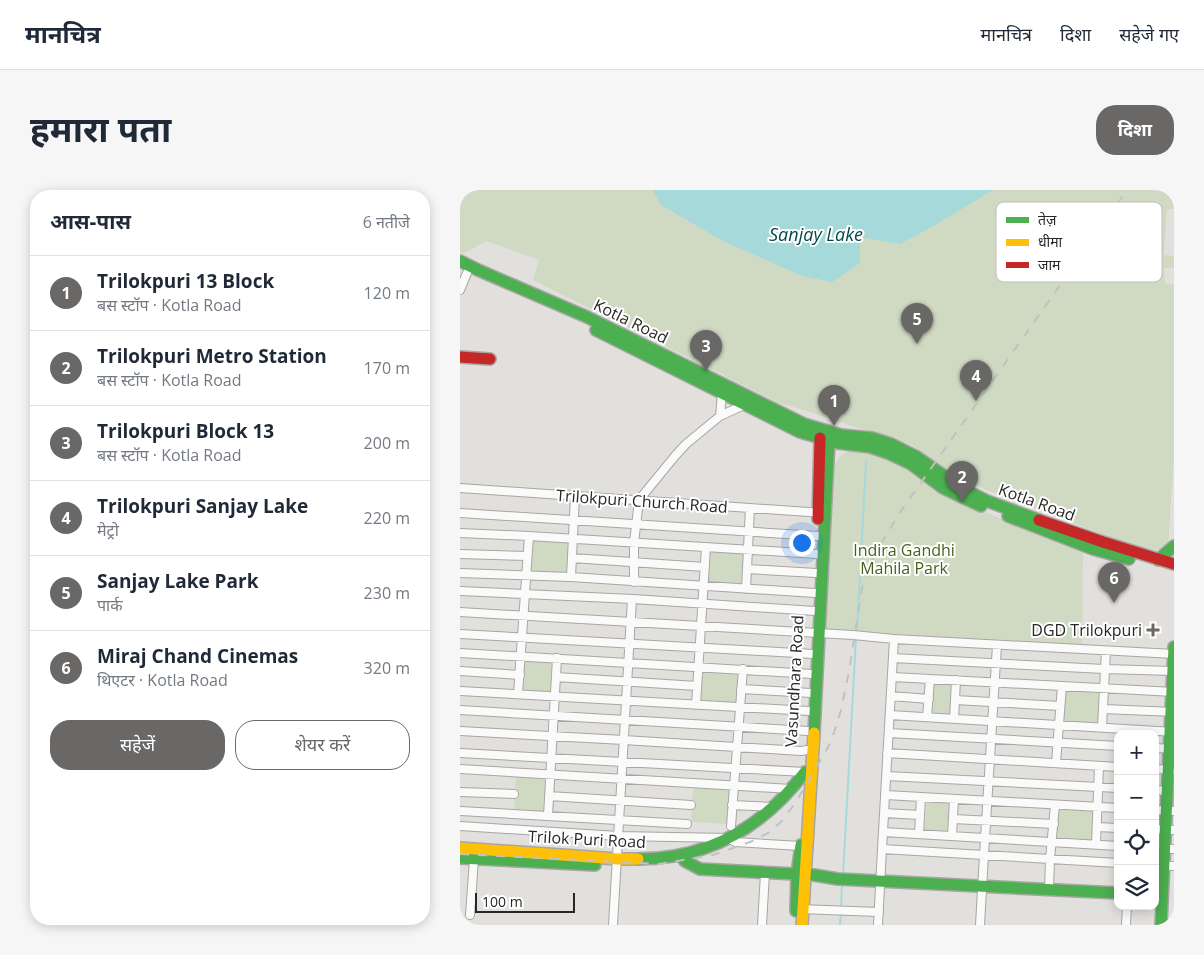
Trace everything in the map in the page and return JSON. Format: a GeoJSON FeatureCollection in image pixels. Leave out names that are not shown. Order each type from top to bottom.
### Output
{"type":"FeatureCollection","features":[{"type":"Feature","properties":{"kind":"street","name":"Kotla Road"},"geometry":{"type":"LineString","coordinates":[[460,261],[587,317],[804,424],[838,443],[870,447],[888,453],[911,464],[943,488],[972,502],[1093,549],[1174,572]]}},
{"type":"Feature","properties":{"kind":"street","name":"Kotla Road"},"geometry":{"type":"LineString","coordinates":[[463,271],[583,324],[800,432],[825,437],[841,435],[872,438],[891,444],[917,457],[950,480],[988,501],[1107,544],[1174,564]]}},
{"type":"Feature","properties":{"kind":"street"},"geometry":{"type":"LineString","coordinates":[[460,290],[463,271]]}},
{"type":"Feature","properties":{"kind":"street"},"geometry":{"type":"LineString","coordinates":[[460,357],[490,359]]}},
{"type":"Feature","properties":{"kind":"street"},"geometry":{"type":"LineString","coordinates":[[720,416],[722,393]]}},
{"type":"Feature","properties":{"kind":"street"},"geometry":{"type":"LineString","coordinates":[[634,582],[634,543],[639,500],[686,444],[720,416],[744,405]]}},
{"type":"Feature","properties":{"kind":"street","name":"Vasundhara Road"},"geometry":{"type":"LineString","coordinates":[[802,925],[800,909],[800,787],[817,633],[822,564],[821,513],[825,437]]}},
{"type":"Feature","properties":{"kind":"street","name":"Trilokpuri Church Road"},"geometry":{"type":"LineString","coordinates":[[460,488],[821,513]]}},
{"type":"Feature","properties":{"kind":"street"},"geometry":{"type":"LineString","coordinates":[[571,577],[575,496]]}},
{"type":"Feature","properties":{"kind":"street"},"geometry":{"type":"LineString","coordinates":[[746,588],[750,508]]}},
{"type":"Feature","properties":{"kind":"street"},"geometry":{"type":"LineString","coordinates":[[460,513],[818,536]]}},
{"type":"Feature","properties":{"kind":"street","name":"Vasundhara Road"},"geometry":{"type":"LineString","coordinates":[[801,874],[800,787],[805,772],[812,654],[817,633],[815,611],[816,573],[821,513]]}},
{"type":"Feature","properties":{"kind":"street"},"geometry":{"type":"LineString","coordinates":[[460,533],[817,554]]}},
{"type":"Feature","properties":{"kind":"street"},"geometry":{"type":"LineString","coordinates":[[518,694],[529,536]]}},
{"type":"Feature","properties":{"kind":"street"},"geometry":{"type":"LineString","coordinates":[[1158,560],[1174,546]]}},
{"type":"Feature","properties":{"kind":"street"},"geometry":{"type":"LineString","coordinates":[[696,705],[706,547]]}},
{"type":"Feature","properties":{"kind":"street"},"geometry":{"type":"LineString","coordinates":[[460,554],[527,556]]}},
{"type":"Feature","properties":{"kind":"street"},"geometry":{"type":"LineString","coordinates":[[572,558],[705,567]]}},
{"type":"Feature","properties":{"kind":"street"},"geometry":{"type":"LineString","coordinates":[[747,569],[816,573]]}},
{"type":"Feature","properties":{"kind":"street"},"geometry":{"type":"LineString","coordinates":[[460,573],[571,577],[816,593]]}},
{"type":"Feature","properties":{"kind":"street"},"geometry":{"type":"LineString","coordinates":[[460,591],[703,603],[815,611]]}},
{"type":"Feature","properties":{"kind":"street"},"geometry":{"type":"LineString","coordinates":[[614,925],[632,600]]}},
{"type":"Feature","properties":{"kind":"street"},"geometry":{"type":"LineString","coordinates":[[460,612],[1174,654]]}},
{"type":"Feature","properties":{"kind":"street"},"geometry":{"type":"LineString","coordinates":[[460,634],[812,654]]}},
{"type":"Feature","properties":{"kind":"street"},"geometry":{"type":"LineString","coordinates":[[878,925],[894,639]]}},
{"type":"Feature","properties":{"kind":"street"},"geometry":{"type":"LineString","coordinates":[[980,925],[997,645]]}},
{"type":"Feature","properties":{"kind":"street"},"geometry":{"type":"LineString","coordinates":[[1161,925],[1164,893],[1165,810],[1172,749],[1174,647]]}},
{"type":"Feature","properties":{"kind":"street"},"geometry":{"type":"LineString","coordinates":[[1102,727],[1106,651]]}},
{"type":"Feature","properties":{"kind":"street"},"geometry":{"type":"LineString","coordinates":[[460,653],[812,674]]}},
{"type":"Feature","properties":{"kind":"street"},"geometry":{"type":"LineString","coordinates":[[548,816],[557,658]]}},
{"type":"Feature","properties":{"kind":"street"},"geometry":{"type":"LineString","coordinates":[[893,658],[1173,671]]}},
{"type":"Feature","properties":{"kind":"street"},"geometry":{"type":"LineString","coordinates":[[731,826],[743,669]]}},
{"type":"Feature","properties":{"kind":"street"},"geometry":{"type":"LineString","coordinates":[[460,672],[520,675]]}},
{"type":"Feature","properties":{"kind":"street"},"geometry":{"type":"LineString","coordinates":[[556,677],[697,686]]}},
{"type":"Feature","properties":{"kind":"street"},"geometry":{"type":"LineString","coordinates":[[892,677],[1173,692]]}},
{"type":"Feature","properties":{"kind":"street"},"geometry":{"type":"LineString","coordinates":[[927,717],[930,679]]}},
{"type":"Feature","properties":{"kind":"street"},"geometry":{"type":"LineString","coordinates":[[954,719],[956,680]]}},
{"type":"Feature","properties":{"kind":"street"},"geometry":{"type":"LineString","coordinates":[[1056,763],[1062,686]]}},
{"type":"Feature","properties":{"kind":"street"},"geometry":{"type":"LineString","coordinates":[[741,689],[811,693]]}},
{"type":"Feature","properties":{"kind":"street"},"geometry":{"type":"LineString","coordinates":[[460,691],[809,711]]}},
{"type":"Feature","properties":{"kind":"street"},"geometry":{"type":"LineString","coordinates":[[891,696],[928,698]]}},
{"type":"Feature","properties":{"kind":"street"},"geometry":{"type":"LineString","coordinates":[[955,700],[1060,706]]}},
{"type":"Feature","properties":{"kind":"street"},"geometry":{"type":"LineString","coordinates":[[1103,709],[1173,712]]}},
{"type":"Feature","properties":{"kind":"street"},"geometry":{"type":"LineString","coordinates":[[460,710],[808,731]]}},
{"type":"Feature","properties":{"kind":"street"},"geometry":{"type":"LineString","coordinates":[[890,715],[1172,732]]}},
{"type":"Feature","properties":{"kind":"street"},"geometry":{"type":"LineString","coordinates":[[460,731],[807,750]]}},
{"type":"Feature","properties":{"kind":"street"},"geometry":{"type":"LineString","coordinates":[[889,733],[1114,746]]}},
{"type":"Feature","properties":{"kind":"street"},"geometry":{"type":"LineString","coordinates":[[1159,748],[1172,749]]}},
{"type":"Feature","properties":{"kind":"street"},"geometry":{"type":"LineString","coordinates":[[460,753],[805,772]]}},
{"type":"Feature","properties":{"kind":"street"},"geometry":{"type":"LineString","coordinates":[[888,753],[1114,767]]}},
{"type":"Feature","properties":{"kind":"street"},"geometry":{"type":"LineString","coordinates":[[1096,844],[1099,766]]}},
{"type":"Feature","properties":{"kind":"street"},"geometry":{"type":"LineString","coordinates":[[460,769],[734,786],[800,787]]}},
{"type":"Feature","properties":{"kind":"street"},"geometry":{"type":"LineString","coordinates":[[887,776],[1114,788]]}},
{"type":"Feature","properties":{"kind":"street","name":"Trilok Puri Road"},"geometry":{"type":"LineString","coordinates":[[731,840],[800,787]]}},
{"type":"Feature","properties":{"kind":"street","name":"Trilok Puri Road"},"geometry":{"type":"LineString","coordinates":[[460,858],[618,863],[655,858],[682,858],[697,850],[731,840],[768,822],[782,810],[800,787]]}},
{"type":"Feature","properties":{"kind":"street"},"geometry":{"type":"LineString","coordinates":[[1159,790],[1168,791]]}},
{"type":"Feature","properties":{"kind":"street"},"geometry":{"type":"LineString","coordinates":[[460,792],[514,794]]}},
{"type":"Feature","properties":{"kind":"street"},"geometry":{"type":"LineString","coordinates":[[886,795],[1114,808]]}},
{"type":"Feature","properties":{"kind":"street"},"geometry":{"type":"LineString","coordinates":[[549,796],[691,805]]}},
{"type":"Feature","properties":{"kind":"street"},"geometry":{"type":"LineString","coordinates":[[919,834],[921,797]]}},
{"type":"Feature","properties":{"kind":"street"},"geometry":{"type":"LineString","coordinates":[[952,836],[954,799]]}},
{"type":"Feature","properties":{"kind":"street"},"geometry":{"type":"LineString","coordinates":[[732,805],[774,807]]}},
{"type":"Feature","properties":{"kind":"street"},"geometry":{"type":"LineString","coordinates":[[1049,889],[1055,805]]}},
{"type":"Feature","properties":{"kind":"street"},"geometry":{"type":"LineString","coordinates":[[460,811],[687,824]]}},
{"type":"Feature","properties":{"kind":"street"},"geometry":{"type":"LineString","coordinates":[[884,813],[920,815]]}},
{"type":"Feature","properties":{"kind":"street"},"geometry":{"type":"LineString","coordinates":[[953,819],[1054,824]]}},
{"type":"Feature","properties":{"kind":"street"},"geometry":{"type":"LineString","coordinates":[[460,826],[618,836],[731,840]]}},
{"type":"Feature","properties":{"kind":"street"},"geometry":{"type":"LineString","coordinates":[[1097,827],[1114,828]]}},
{"type":"Feature","properties":{"kind":"street"},"geometry":{"type":"LineString","coordinates":[[883,832],[1114,846]]}},
{"type":"Feature","properties":{"kind":"street","name":"Trilok Puri Road"},"geometry":{"type":"LineString","coordinates":[[731,840],[801,846]]}},
{"type":"Feature","properties":{"kind":"street","name":"Trilok Puri Road"},"geometry":{"type":"LineString","coordinates":[[460,848],[618,863]]}},
{"type":"Feature","properties":{"kind":"street"},"geometry":{"type":"LineString","coordinates":[[882,849],[1114,863]]}},
{"type":"Feature","properties":{"kind":"street"},"geometry":{"type":"LineString","coordinates":[[682,858],[700,869],[801,874],[843,879],[1114,893]]}},
{"type":"Feature","properties":{"kind":"street"},"geometry":{"type":"LineString","coordinates":[[470,915],[474,859]]}},
{"type":"Feature","properties":{"kind":"street"},"geometry":{"type":"LineString","coordinates":[[762,925],[765,873]]}},
{"type":"Feature","properties":{"kind":"street","name":"Vasundhara Road"},"geometry":{"type":"LineString","coordinates":[[795,925],[800,909]]}},
{"type":"Feature","properties":{"kind":"street"},"geometry":{"type":"LineString","coordinates":[[800,909],[879,912]]}},
{"type":"Feature","properties":{"kind":"street"},"geometry":{"type":"LineString","coordinates":[[1126,925],[1127,910]]}},
{"type":"Feature","properties":{"kind":"green space"},"geometry":{"type":"Polygon","coordinates":[[[460,190],[1174,190],[1174,209],[1167,209],[1164,255],[1174,256],[1174,268],[1164,268],[1165,283],[1174,285],[1174,457],[1168,549],[1146,551],[958,479],[912,445],[779,403],[533,280],[539,260],[486,241],[463,254],[460,252],[460,190]]]}},
{"type":"Feature","properties":{"kind":"green space","name":"Indira Gandhi Mahila Park"},"geometry":{"type":"Polygon","coordinates":[[[857,448],[889,457],[973,507],[1083,553],[1082,646],[820,632],[832,474],[840,457],[857,448]]]}},
{"type":"Feature","properties":{"kind":"green space"},"geometry":{"type":"Polygon","coordinates":[[[532,539],[571,542],[569,577],[530,574],[532,539]]]}},
{"type":"Feature","properties":{"kind":"green space"},"geometry":{"type":"Polygon","coordinates":[[[707,550],[747,552],[745,587],[705,585],[707,550]]]}},
{"type":"Feature","properties":{"kind":"green space"},"geometry":{"type":"Polygon","coordinates":[[[522,658],[561,660],[560,695],[520,693],[522,658]]]}},
{"type":"Feature","properties":{"kind":"green space"},"geometry":{"type":"Polygon","coordinates":[[[700,668],[740,671],[738,706],[698,703],[700,668]]]}},
{"type":"Feature","properties":{"kind":"green space"},"geometry":{"type":"Polygon","coordinates":[[[932,683],[954,685],[952,717],[929,715],[932,683]]]}},
{"type":"Feature","properties":{"kind":"green space"},"geometry":{"type":"Polygon","coordinates":[[[1063,689],[1103,691],[1101,726],[1061,724],[1063,689]]]}},
{"type":"Feature","properties":{"kind":"green space"},"geometry":{"type":"Polygon","coordinates":[[[516,776],[555,778],[554,813],[514,811],[516,776]]]}},
{"type":"Feature","properties":{"kind":"green space"},"geometry":{"type":"Polygon","coordinates":[[[693,787],[732,789],[731,824],[691,822],[693,787]]]}},
{"type":"Feature","properties":{"kind":"green space"},"geometry":{"type":"Polygon","coordinates":[[[927,801],[949,802],[947,834],[924,833],[927,801]]]}},
{"type":"Feature","properties":{"kind":"green space"},"geometry":{"type":"Polygon","coordinates":[[[1057,807],[1096,809],[1094,844],[1054,841],[1057,807]]]}},
{"type":"Feature","properties":{"kind":"water","name":"Sanjay Lake"},"geometry":{"type":"Polygon","coordinates":[[[653,190],[993,190],[900,244],[860,237],[860,263],[832,282],[802,276],[723,241],[661,205],[653,190]]]}},
{"type":"Feature","properties":{"kind":"waterway"},"geometry":{"type":"LineString","coordinates":[[857,633],[866,461]]}},
{"type":"Feature","properties":{"kind":"waterway"},"geometry":{"type":"LineString","coordinates":[[843,875],[856,638]]}},
{"type":"Feature","properties":{"kind":"waterway"},"geometry":{"type":"LineString","coordinates":[[841,908],[842,883]]}},
{"type":"Feature","properties":{"kind":"waterway"},"geometry":{"type":"LineString","coordinates":[[840,925],[841,913]]}},
{"type":"Feature","properties":{"kind":"railway"},"geometry":{"type":"LineString","coordinates":[[1119,202],[1127,190]]}},
{"type":"Feature","properties":{"kind":"railway"},"geometry":{"type":"LineString","coordinates":[[460,854],[659,864],[713,855],[750,842],[768,833],[782,821],[796,802],[831,742],[841,710],[849,671],[862,588],[875,553],[901,511],[1062,282]]}},
{"type":"Feature","properties":{"kind":"traffic: fast"},"geometry":{"type":"LineString","coordinates":[[460,261],[587,317],[804,424],[841,435],[872,438],[891,444],[917,457],[973,494],[1039,520]]}},
{"type":"Feature","properties":{"kind":"traffic: fast"},"geometry":{"type":"LineString","coordinates":[[596,330],[800,432],[838,443],[870,447],[888,453],[911,464],[943,488],[981,506]]}},
{"type":"Feature","properties":{"kind":"traffic: fast"},"geometry":{"type":"LineString","coordinates":[[814,733],[829,441],[827,435]]}},
{"type":"Feature","properties":{"kind":"traffic: fast"},"geometry":{"type":"LineString","coordinates":[[1008,516],[1093,549],[1129,559]]}},
{"type":"Feature","properties":{"kind":"traffic: fast"},"geometry":{"type":"LineString","coordinates":[[1158,560],[1174,546]]}},
{"type":"Feature","properties":{"kind":"traffic: fast"},"geometry":{"type":"LineString","coordinates":[[1161,925],[1174,647]]}},
{"type":"Feature","properties":{"kind":"traffic: fast"},"geometry":{"type":"LineString","coordinates":[[638,859],[664,858],[688,853],[711,846],[732,836],[752,824],[771,809],[789,792],[805,772]]}},
{"type":"Feature","properties":{"kind":"traffic: fast"},"geometry":{"type":"LineString","coordinates":[[796,911],[797,874],[801,845]]}},
{"type":"Feature","properties":{"kind":"traffic: fast"},"geometry":{"type":"LineString","coordinates":[[680,855],[685,861],[700,869],[814,875],[838,879],[1114,893]]}},
{"type":"Feature","properties":{"kind":"traffic: fast"},"geometry":{"type":"LineString","coordinates":[[460,858],[595,865]]}},
{"type":"Feature","properties":{"kind":"traffic: slow"},"geometry":{"type":"LineString","coordinates":[[802,925],[814,733]]}},
{"type":"Feature","properties":{"kind":"traffic: slow"},"geometry":{"type":"LineString","coordinates":[[460,848],[638,859]]}},
{"type":"Feature","properties":{"kind":"traffic: jam"},"geometry":{"type":"LineString","coordinates":[[460,357],[490,359]]}},
{"type":"Feature","properties":{"kind":"traffic: jam"},"geometry":{"type":"LineString","coordinates":[[818,519],[820,438]]}},
{"type":"Feature","properties":{"kind":"traffic: jam"},"geometry":{"type":"LineString","coordinates":[[1039,520],[1174,564]]}},
{"type":"Feature","properties":{"kind":"place","name":"Sanjay Lake Park"},"geometry":{"type":"Point","coordinates":[917,344]}},
{"type":"Feature","properties":{"kind":"place","name":"Trilokpuri Block 13"},"geometry":{"type":"Point","coordinates":[706,371]}},
{"type":"Feature","properties":{"kind":"place","name":"Trilokpuri Sanjay Lake"},"geometry":{"type":"Point","coordinates":[976,401]}},
{"type":"Feature","properties":{"kind":"place","name":"Trilokpuri 13 Block"},"geometry":{"type":"Point","coordinates":[834,426]}},
{"type":"Feature","properties":{"kind":"place","name":"Trilokpuri Metro Station"},"geometry":{"type":"Point","coordinates":[962,502]}},
{"type":"Feature","properties":{"kind":"place","name":"Miraj Chand Cinemas"},"geometry":{"type":"Point","coordinates":[1114,603]}},
{"type":"Feature","properties":{"kind":"place","name":"DGD Trilokpuri"},"geometry":{"type":"Point","coordinates":[1153,630]}}]}
